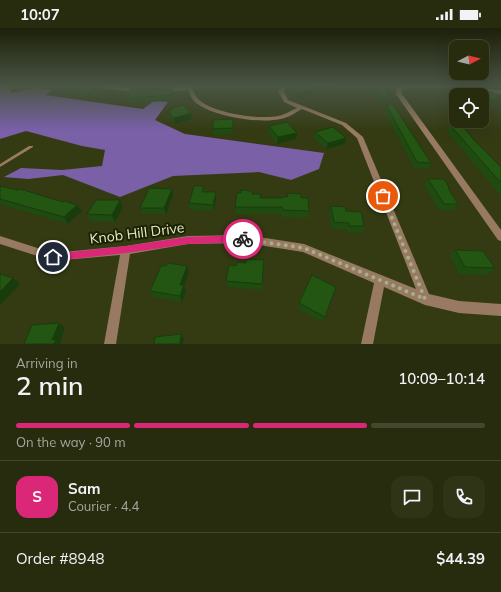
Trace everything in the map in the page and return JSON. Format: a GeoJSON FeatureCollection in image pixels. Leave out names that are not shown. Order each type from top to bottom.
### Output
{"type":"FeatureCollection","features":[{"type":"Feature","properties":{"kind":"street"},"geometry":{"type":"LineString","coordinates":[[197,101],[211,110],[232,115],[258,118],[278,118],[301,108]]}},
{"type":"Feature","properties":{"kind":"street"},"geometry":{"type":"LineString","coordinates":[[286,101],[344,124],[360,137],[425,299]]}},
{"type":"Feature","properties":{"kind":"street"},"geometry":{"type":"LineString","coordinates":[[404,101],[501,237]]}},
{"type":"Feature","properties":{"kind":"street","name":"Knob Hill Drive"},"geometry":{"type":"LineString","coordinates":[[0,240],[53,257],[126,250],[188,240],[246,238],[304,248],[425,299],[459,307],[501,310]]}},
{"type":"Feature","properties":{"kind":"street"},"geometry":{"type":"LineString","coordinates":[[110,344],[126,250]]}},
{"type":"Feature","properties":{"kind":"street"},"geometry":{"type":"LineString","coordinates":[[367,344],[380,279]]}},
{"type":"Feature","properties":{"kind":"lane"},"geometry":{"type":"LineString","coordinates":[[0,166],[31,147]]}},
{"type":"Feature","properties":{"kind":"shaded area"},"geometry":{"type":"Polygon","coordinates":[[[0,101],[85,101],[143,109],[154,101],[160,101],[168,102],[155,120],[185,134],[324,153],[319,169],[291,180],[259,172],[173,176],[120,197],[63,175],[28,179],[4,177],[21,168],[62,170],[102,166],[105,150],[82,146],[26,131],[0,139],[0,101]]]}},
{"type":"Feature","properties":{"kind":"building"},"geometry":{"type":"Polygon","coordinates":[[[392,103],[431,163],[417,162],[387,106],[392,103]]]}},
{"type":"Feature","properties":{"kind":"building"},"geometry":{"type":"Polygon","coordinates":[[[183,105],[191,113],[174,118],[170,114],[170,109],[183,105]]]}},
{"type":"Feature","properties":{"kind":"building"},"geometry":{"type":"Polygon","coordinates":[[[233,119],[233,128],[213,129],[213,120],[233,119]]]}},
{"type":"Feature","properties":{"kind":"building"},"geometry":{"type":"Polygon","coordinates":[[[287,122],[297,133],[278,137],[269,126],[287,122]]]}},
{"type":"Feature","properties":{"kind":"building"},"geometry":{"type":"Polygon","coordinates":[[[333,127],[346,138],[328,143],[315,132],[333,127]]]}},
{"type":"Feature","properties":{"kind":"building"},"geometry":{"type":"Polygon","coordinates":[[[453,128],[464,128],[501,167],[501,183],[453,128]]]}},
{"type":"Feature","properties":{"kind":"building"},"geometry":{"type":"Polygon","coordinates":[[[428,179],[444,179],[458,204],[444,204],[428,179]]]}},
{"type":"Feature","properties":{"kind":"building"},"geometry":{"type":"Polygon","coordinates":[[[0,186],[18,190],[20,189],[77,205],[64,217],[0,199],[0,186]]]}},
{"type":"Feature","properties":{"kind":"building"},"geometry":{"type":"Polygon","coordinates":[[[194,186],[204,186],[202,192],[216,192],[213,205],[189,203],[194,186]]]}},
{"type":"Feature","properties":{"kind":"building"},"geometry":{"type":"Polygon","coordinates":[[[149,188],[172,189],[164,208],[140,208],[149,188]]]}},
{"type":"Feature","properties":{"kind":"building"},"geometry":{"type":"Polygon","coordinates":[[[241,190],[252,191],[252,194],[261,194],[260,198],[288,197],[287,193],[301,194],[301,198],[308,198],[309,211],[283,210],[282,207],[235,207],[237,193],[241,193],[241,190]]]}},
{"type":"Feature","properties":{"kind":"building"},"geometry":{"type":"Polygon","coordinates":[[[96,200],[120,200],[112,215],[87,214],[96,200]]]}},
{"type":"Feature","properties":{"kind":"building"},"geometry":{"type":"Polygon","coordinates":[[[331,206],[345,207],[346,211],[361,212],[364,226],[349,226],[349,223],[334,222],[331,206]]]}},
{"type":"Feature","properties":{"kind":"building"},"geometry":{"type":"Polygon","coordinates":[[[455,250],[483,251],[495,268],[465,267],[455,250]]]}},
{"type":"Feature","properties":{"kind":"building"},"geometry":{"type":"Polygon","coordinates":[[[246,259],[264,260],[262,284],[226,281],[229,265],[236,266],[237,262],[246,263],[246,259]]]}},
{"type":"Feature","properties":{"kind":"building"},"geometry":{"type":"Polygon","coordinates":[[[168,263],[187,266],[180,285],[184,285],[180,296],[150,291],[161,266],[166,266],[168,263]]]}},
{"type":"Feature","properties":{"kind":"building"},"geometry":{"type":"Polygon","coordinates":[[[0,274],[13,278],[0,292],[0,274]]]}},
{"type":"Feature","properties":{"kind":"building"},"geometry":{"type":"Polygon","coordinates":[[[312,275],[336,287],[325,317],[299,303],[312,275]]]}},
{"type":"Feature","properties":{"kind":"building"},"geometry":{"type":"Polygon","coordinates":[[[59,323],[52,340],[56,340],[54,344],[24,344],[32,325],[59,323]]]}},
{"type":"Feature","properties":{"kind":"building"},"geometry":{"type":"Polygon","coordinates":[[[181,334],[180,344],[154,344],[155,337],[181,334]]]}},
{"type":"Feature","properties":{"kind":"way so far"},"geometry":{"type":"LineString","coordinates":[[243,239],[246,238],[304,248],[425,299],[383,196]]}},
{"type":"Feature","properties":{"kind":"route"},"geometry":{"type":"LineString","coordinates":[[53,257],[126,250],[188,240],[243,239]]}}]}
